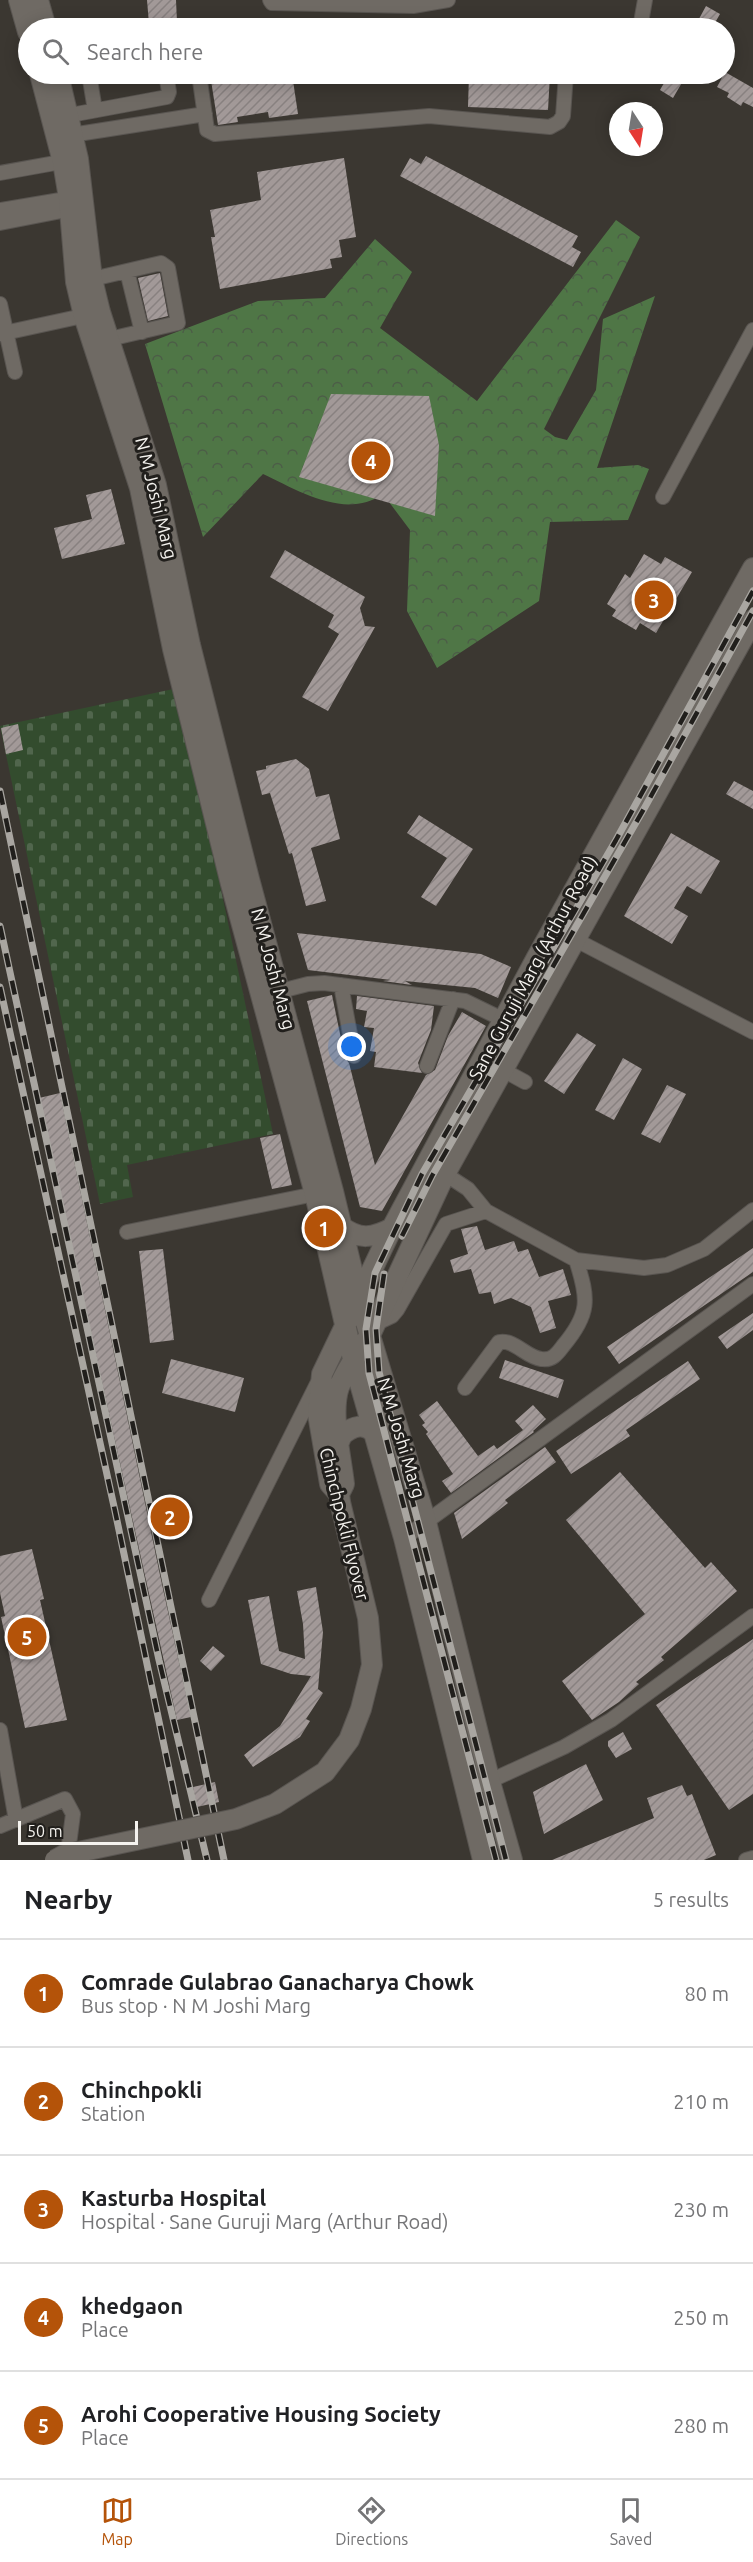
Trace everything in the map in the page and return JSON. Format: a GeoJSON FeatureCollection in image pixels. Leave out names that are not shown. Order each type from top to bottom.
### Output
{"type":"FeatureCollection","features":[{"type":"Feature","properties":{"kind":"main road"},"geometry":{"type":"LineString","coordinates":[[20,0],[24,18]]}},
{"type":"Feature","properties":{"kind":"main road"},"geometry":{"type":"LineString","coordinates":[[38,0],[43,18]]}},
{"type":"Feature","properties":{"kind":"main road","name":"N M Joshi Marg"},"geometry":{"type":"LineString","coordinates":[[43,84],[62,127]]}},
{"type":"Feature","properties":{"kind":"main road","name":"N M Joshi Marg"},"geometry":{"type":"LineString","coordinates":[[59,84],[62,127],[76,202],[84,281],[92,314],[148,487],[182,647],[240,882],[333,1229],[372,1329],[426,1522],[490,1782],[512,1860]]}},
{"type":"Feature","properties":{"kind":"main road","name":"Sane Guruji Marg (Arthur Road)"},"geometry":{"type":"LineString","coordinates":[[322,1374],[392,1228],[700,663],[748,591],[753,568]]}},
{"type":"Feature","properties":{"kind":"main road","name":"Sane Guruji Marg (Arthur Road)"},"geometry":{"type":"LineString","coordinates":[[339,1442],[335,1408],[339,1388],[353,1359],[372,1329],[445,1174],[753,620]]}},
{"type":"Feature","properties":{"kind":"main road"},"geometry":{"type":"LineString","coordinates":[[700,663],[723,675]]}},
{"type":"Feature","properties":{"kind":"main road"},"geometry":{"type":"LineString","coordinates":[[645,763],[668,774]]}},
{"type":"Feature","properties":{"kind":"main road"},"geometry":{"type":"LineString","coordinates":[[564,909],[586,922]]}},
{"type":"Feature","properties":{"kind":"main road","name":"N M Joshi Marg"},"geometry":{"type":"LineString","coordinates":[[271,994],[315,1194],[333,1229],[353,1359],[404,1538],[483,1860]]}},
{"type":"Feature","properties":{"kind":"main road"},"geometry":{"type":"LineString","coordinates":[[461,1101],[480,1111]]}},
{"type":"Feature","properties":{"kind":"main road"},"geometry":{"type":"LineString","coordinates":[[333,1229],[362,1237],[379,1235],[392,1228]]}},
{"type":"Feature","properties":{"kind":"main road","name":"Chinchpokli Flyover"},"geometry":{"type":"LineString","coordinates":[[55,1860],[64,1855],[236,1820],[275,1804],[325,1772],[349,1740],[361,1709],[372,1665],[368,1618],[339,1498],[330,1484],[318,1414],[322,1374]]}},
{"type":"Feature","properties":{"kind":"main road"},"geometry":{"type":"LineString","coordinates":[[339,1498],[344,1484],[339,1442],[342,1435],[358,1426],[370,1428],[375,1434]]}},
{"type":"Feature","properties":{"kind":"street"},"geometry":{"type":"LineString","coordinates":[[270,0],[272,3],[413,6],[448,0]]}},
{"type":"Feature","properties":{"kind":"street"},"geometry":{"type":"LineString","coordinates":[[642,18],[645,0]]}},
{"type":"Feature","properties":{"kind":"street"},"geometry":{"type":"LineString","coordinates":[[90,84],[95,110]]}},
{"type":"Feature","properties":{"kind":"street"},"geometry":{"type":"LineString","coordinates":[[62,127],[95,110],[166,97],[169,92],[168,84]]}},
{"type":"Feature","properties":{"kind":"street"},"geometry":{"type":"LineString","coordinates":[[200,84],[207,130],[215,134],[429,116],[550,127],[563,116],[565,84]]}},
{"type":"Feature","properties":{"kind":"street"},"geometry":{"type":"LineString","coordinates":[[62,127],[205,114]]}},
{"type":"Feature","properties":{"kind":"street"},"geometry":{"type":"LineString","coordinates":[[0,173],[70,161]]}},
{"type":"Feature","properties":{"kind":"street"},"geometry":{"type":"LineString","coordinates":[[0,210],[76,202]]}},
{"type":"Feature","properties":{"kind":"street"},"geometry":{"type":"LineString","coordinates":[[0,223],[76,202]]}},
{"type":"Feature","properties":{"kind":"street"},"geometry":{"type":"LineString","coordinates":[[84,281],[161,262],[168,268],[178,322],[101,340]]}},
{"type":"Feature","properties":{"kind":"street"},"geometry":{"type":"LineString","coordinates":[[128,271],[142,332]]}},
{"type":"Feature","properties":{"kind":"street"},"geometry":{"type":"LineString","coordinates":[[0,304],[3,334],[15,372]]}},
{"type":"Feature","properties":{"kind":"street"},"geometry":{"type":"LineString","coordinates":[[3,334],[92,314]]}},
{"type":"Feature","properties":{"kind":"street"},"geometry":{"type":"LineString","coordinates":[[663,496],[753,330]]}},
{"type":"Feature","properties":{"kind":"street"},"geometry":{"type":"LineString","coordinates":[[576,940],[753,1032]]}},
{"type":"Feature","properties":{"kind":"street"},"geometry":{"type":"LineString","coordinates":[[271,994],[309,984],[341,985],[465,1001],[504,1020]]}},
{"type":"Feature","properties":{"kind":"street"},"geometry":{"type":"LineString","coordinates":[[341,985],[354,1056]]}},
{"type":"Feature","properties":{"kind":"street"},"geometry":{"type":"LineString","coordinates":[[428,1066],[453,999]]}},
{"type":"Feature","properties":{"kind":"street"},"geometry":{"type":"LineString","coordinates":[[483,1059],[525,1082]]}},
{"type":"Feature","properties":{"kind":"street"},"geometry":{"type":"LineString","coordinates":[[445,1174],[468,1188],[486,1211],[576,1260],[644,1268],[667,1264],[704,1249],[753,1210]]}},
{"type":"Feature","properties":{"kind":"street"},"geometry":{"type":"LineString","coordinates":[[127,1232],[315,1194]]}},
{"type":"Feature","properties":{"kind":"street"},"geometry":{"type":"LineString","coordinates":[[372,1329],[397,1310],[446,1224],[486,1211]]}},
{"type":"Feature","properties":{"kind":"street"},"geometry":{"type":"LineString","coordinates":[[465,1388],[499,1342],[507,1341],[532,1357],[544,1360],[554,1357],[578,1328],[582,1319],[585,1302],[583,1283],[576,1260]]}},
{"type":"Feature","properties":{"kind":"street"},"geometry":{"type":"LineString","coordinates":[[404,1538],[753,1284]]}},
{"type":"Feature","properties":{"kind":"street"},"geometry":{"type":"LineString","coordinates":[[209,1600],[322,1374]]}},
{"type":"Feature","properties":{"kind":"street"},"geometry":{"type":"LineString","coordinates":[[466,1792],[564,1747],[611,1720],[753,1616]]}},
{"type":"Feature","properties":{"kind":"street"},"geometry":{"type":"LineString","coordinates":[[0,1730],[16,1820]]}},
{"type":"Feature","properties":{"kind":"street"},"geometry":{"type":"LineString","coordinates":[[0,1826],[65,1799],[73,1814],[67,1860]]}},
{"type":"Feature","properties":{"kind":"street"},"geometry":{"type":"LineString","coordinates":[[746,1860],[753,1858]]}},
{"type":"Feature","properties":{"kind":"green space"},"geometry":{"type":"Polygon","coordinates":[[[616,220],[640,237],[544,429],[555,437],[567,440],[596,390],[603,319],[655,296],[597,468],[638,465],[649,469],[628,520],[550,522],[539,601],[437,668],[407,611],[410,530],[383,494],[369,501],[338,504],[307,495],[263,474],[203,537],[145,344],[258,301],[325,298],[375,239],[412,272],[380,328],[477,401],[616,220]]]}},
{"type":"Feature","properties":{"kind":"green space"},"geometry":{"type":"Polygon","coordinates":[[[178,688],[273,1134],[127,1165],[133,1197],[100,1204],[0,726],[178,688]]]}},
{"type":"Feature","properties":{"kind":"building"},"geometry":{"type":"Polygon","coordinates":[[[147,0],[176,0],[177,18],[148,18],[147,0]]]}},
{"type":"Feature","properties":{"kind":"building"},"geometry":{"type":"Polygon","coordinates":[[[706,6],[720,14],[718,18],[699,18],[706,6]]]}},
{"type":"Feature","properties":{"kind":"building"},"geometry":{"type":"Polygon","coordinates":[[[735,78],[753,88],[753,107],[743,102],[741,106],[727,97],[729,93],[717,87],[719,84],[735,84],[735,78]]]}},
{"type":"Feature","properties":{"kind":"building"},"geometry":{"type":"Polygon","coordinates":[[[212,84],[294,84],[298,114],[269,118],[268,112],[237,117],[238,122],[218,125],[212,84]]]}},
{"type":"Feature","properties":{"kind":"building"},"geometry":{"type":"Polygon","coordinates":[[[469,84],[549,84],[548,110],[468,107],[469,84]]]}},
{"type":"Feature","properties":{"kind":"building"},"geometry":{"type":"Polygon","coordinates":[[[663,84],[681,84],[673,98],[660,90],[663,84]]]}},
{"type":"Feature","properties":{"kind":"building"},"geometry":{"type":"Polygon","coordinates":[[[426,156],[578,236],[572,247],[581,252],[573,267],[400,176],[410,158],[421,164],[426,156]]]}},
{"type":"Feature","properties":{"kind":"building"},"geometry":{"type":"Polygon","coordinates":[[[344,158],[356,237],[339,240],[342,257],[330,259],[332,268],[220,289],[211,237],[215,237],[210,210],[261,200],[257,172],[344,158]]]}},
{"type":"Feature","properties":{"kind":"building"},"geometry":{"type":"Polygon","coordinates":[[[160,273],[168,316],[148,321],[138,278],[160,273]]]}},
{"type":"Feature","properties":{"kind":"building"},"geometry":{"type":"Polygon","coordinates":[[[331,394],[429,396],[439,445],[435,516],[299,477],[331,394]]]}},
{"type":"Feature","properties":{"kind":"building"},"geometry":{"type":"Polygon","coordinates":[[[111,489],[125,544],[62,559],[54,528],[92,519],[86,495],[111,489]]]}},
{"type":"Feature","properties":{"kind":"building"},"geometry":{"type":"Polygon","coordinates":[[[285,550],[365,597],[360,608],[365,626],[375,627],[328,711],[302,697],[339,634],[328,627],[334,615],[270,577],[285,550]]]}},
{"type":"Feature","properties":{"kind":"building"},"geometry":{"type":"Polygon","coordinates":[[[644,554],[661,564],[665,557],[692,572],[656,633],[640,623],[636,630],[612,616],[616,610],[607,604],[625,574],[630,578],[644,554]]]}},
{"type":"Feature","properties":{"kind":"building"},"geometry":{"type":"Polygon","coordinates":[[[18,724],[23,750],[6,754],[1,728],[18,724]]]}},
{"type":"Feature","properties":{"kind":"building"},"geometry":{"type":"Polygon","coordinates":[[[296,759],[309,769],[316,797],[329,794],[340,839],[311,848],[326,901],[306,906],[292,853],[289,854],[270,793],[262,795],[256,771],[266,769],[266,766],[296,759]]]}},
{"type":"Feature","properties":{"kind":"building"},"geometry":{"type":"Polygon","coordinates":[[[734,781],[753,791],[753,809],[726,794],[734,781]]]}},
{"type":"Feature","properties":{"kind":"building"},"geometry":{"type":"Polygon","coordinates":[[[419,815],[473,849],[436,906],[421,897],[447,858],[407,833],[419,815]]]}},
{"type":"Feature","properties":{"kind":"building"},"geometry":{"type":"Polygon","coordinates":[[[671,833],[720,861],[701,894],[687,886],[674,908],[688,916],[672,944],[624,916],[671,833]]]}},
{"type":"Feature","properties":{"kind":"building"},"geometry":{"type":"Polygon","coordinates":[[[297,933],[481,954],[511,967],[498,998],[475,988],[405,981],[412,985],[383,981],[391,980],[308,970],[297,933]]]}},
{"type":"Feature","properties":{"kind":"building"},"geometry":{"type":"Polygon","coordinates":[[[332,995],[345,1058],[349,1063],[375,1165],[426,1075],[435,1070],[448,1036],[462,1012],[486,1026],[382,1211],[360,1207],[307,1001],[332,995]]]}},
{"type":"Feature","properties":{"kind":"building"},"geometry":{"type":"Polygon","coordinates":[[[357,996],[434,1006],[431,1030],[418,1063],[422,1073],[374,1067],[376,1052],[370,1051],[374,1028],[364,1027],[367,1011],[356,1009],[357,996]]]}},
{"type":"Feature","properties":{"kind":"building"},"geometry":{"type":"Polygon","coordinates":[[[577,1033],[596,1045],[564,1094],[544,1081],[577,1033]]]}},
{"type":"Feature","properties":{"kind":"building"},"geometry":{"type":"Polygon","coordinates":[[[623,1058],[642,1069],[614,1120],[595,1110],[623,1058]]]}},
{"type":"Feature","properties":{"kind":"building"},"geometry":{"type":"Polygon","coordinates":[[[667,1085],[686,1094],[660,1143],[641,1134],[667,1085]]]}},
{"type":"Feature","properties":{"kind":"building"},"geometry":{"type":"Polygon","coordinates":[[[60,1093],[191,1717],[177,1720],[39,1098],[60,1093]]]}},
{"type":"Feature","properties":{"kind":"building"},"geometry":{"type":"Polygon","coordinates":[[[280,1134],[292,1185],[272,1189],[260,1138],[280,1134]]]}},
{"type":"Feature","properties":{"kind":"building"},"geometry":{"type":"Polygon","coordinates":[[[477,1226],[485,1250],[514,1241],[518,1252],[528,1249],[539,1277],[563,1269],[571,1295],[548,1301],[556,1328],[540,1333],[531,1307],[511,1298],[494,1304],[491,1292],[479,1294],[471,1269],[454,1273],[450,1260],[468,1254],[461,1229],[477,1226]]]}},
{"type":"Feature","properties":{"kind":"building"},"geometry":{"type":"Polygon","coordinates":[[[753,1248],[753,1272],[619,1364],[607,1347],[753,1248]]]}},
{"type":"Feature","properties":{"kind":"building"},"geometry":{"type":"Polygon","coordinates":[[[163,1249],[174,1340],[150,1343],[139,1251],[163,1249]]]}},
{"type":"Feature","properties":{"kind":"building"},"geometry":{"type":"Polygon","coordinates":[[[753,1313],[753,1330],[727,1349],[718,1337],[753,1313]]]}},
{"type":"Feature","properties":{"kind":"building"},"geometry":{"type":"Polygon","coordinates":[[[171,1359],[244,1378],[235,1412],[162,1393],[171,1359]]]}},
{"type":"Feature","properties":{"kind":"building"},"geometry":{"type":"Polygon","coordinates":[[[505,1360],[564,1380],[558,1398],[499,1378],[505,1360]]]}},
{"type":"Feature","properties":{"kind":"building"},"geometry":{"type":"Polygon","coordinates":[[[688,1361],[700,1379],[626,1430],[630,1436],[571,1474],[556,1451],[688,1361]]]}},
{"type":"Feature","properties":{"kind":"building"},"geometry":{"type":"Polygon","coordinates":[[[437,1401],[478,1456],[494,1445],[497,1449],[523,1430],[515,1421],[533,1405],[546,1419],[534,1432],[451,1493],[442,1481],[453,1474],[426,1434],[428,1432],[422,1425],[425,1423],[419,1415],[437,1401]]]}},
{"type":"Feature","properties":{"kind":"building"},"geometry":{"type":"Polygon","coordinates":[[[545,1447],[556,1462],[505,1500],[508,1503],[462,1539],[454,1513],[545,1447]]]}},
{"type":"Feature","properties":{"kind":"building"},"geometry":{"type":"Polygon","coordinates":[[[620,1472],[705,1568],[711,1562],[737,1591],[661,1657],[664,1660],[636,1682],[639,1684],[619,1702],[592,1720],[562,1681],[645,1614],[566,1520],[620,1472]]]}},
{"type":"Feature","properties":{"kind":"building"},"geometry":{"type":"Polygon","coordinates":[[[32,1549],[44,1599],[40,1600],[67,1720],[25,1728],[1,1617],[5,1616],[0,1593],[0,1556],[32,1549]]]}},
{"type":"Feature","properties":{"kind":"building"},"geometry":{"type":"Polygon","coordinates":[[[316,1587],[323,1632],[318,1689],[323,1693],[306,1719],[310,1721],[300,1737],[253,1767],[244,1755],[280,1726],[311,1676],[291,1674],[261,1664],[248,1600],[269,1596],[279,1651],[305,1659],[303,1624],[297,1591],[316,1587]]]}},
{"type":"Feature","properties":{"kind":"building"},"geometry":{"type":"Polygon","coordinates":[[[753,1639],[753,1794],[729,1810],[656,1705],[753,1639]]]}},
{"type":"Feature","properties":{"kind":"building"},"geometry":{"type":"Polygon","coordinates":[[[213,1646],[225,1656],[211,1671],[200,1661],[213,1646]]]}},
{"type":"Feature","properties":{"kind":"building"},"geometry":{"type":"Polygon","coordinates":[[[623,1732],[632,1749],[616,1758],[608,1746],[608,1741],[623,1732]]]}},
{"type":"Feature","properties":{"kind":"building"},"geometry":{"type":"Polygon","coordinates":[[[586,1764],[603,1800],[544,1834],[533,1792],[586,1764]]]}},
{"type":"Feature","properties":{"kind":"building"},"geometry":{"type":"Polygon","coordinates":[[[215,1782],[219,1802],[197,1807],[193,1787],[215,1782]]]}},
{"type":"Feature","properties":{"kind":"building"},"geometry":{"type":"Polygon","coordinates":[[[682,1785],[687,1796],[692,1794],[716,1855],[704,1860],[552,1860],[654,1818],[647,1798],[682,1785]]]}},
{"type":"Feature","properties":{"kind":"railway"},"geometry":{"type":"LineString","coordinates":[[496,1860],[369,1373],[366,1329],[375,1273],[422,1174],[616,840],[753,591]]}},
{"type":"Feature","properties":{"kind":"railway"},"geometry":{"type":"LineString","coordinates":[[402,1236],[432,1176],[645,807],[753,611]]}},
{"type":"Feature","properties":{"kind":"railway"},"geometry":{"type":"LineString","coordinates":[[0,791],[224,1860]]}},
{"type":"Feature","properties":{"kind":"railway"},"geometry":{"type":"LineString","coordinates":[[0,926],[159,1660],[207,1860]]}},
{"type":"Feature","properties":{"kind":"railway"},"geometry":{"type":"LineString","coordinates":[[0,987],[115,1511],[188,1860]]}},
{"type":"Feature","properties":{"kind":"railway"},"geometry":{"type":"LineString","coordinates":[[384,1274],[376,1329],[379,1372],[506,1860]]}},
{"type":"Feature","properties":{"kind":"place","name":"khedgaon"},"geometry":{"type":"Point","coordinates":[371,461]}},
{"type":"Feature","properties":{"kind":"place","name":"Kasturba Hospital"},"geometry":{"type":"Point","coordinates":[654,600]}},
{"type":"Feature","properties":{"kind":"place","name":"Comrade Gulabrao Ganacharya Chowk"},"geometry":{"type":"Point","coordinates":[324,1228]}},
{"type":"Feature","properties":{"kind":"place","name":"Chinchpokli"},"geometry":{"type":"Point","coordinates":[170,1517]}},
{"type":"Feature","properties":{"kind":"place","name":"Arohi Cooperative Housing Society"},"geometry":{"type":"Point","coordinates":[27,1637]}}]}
